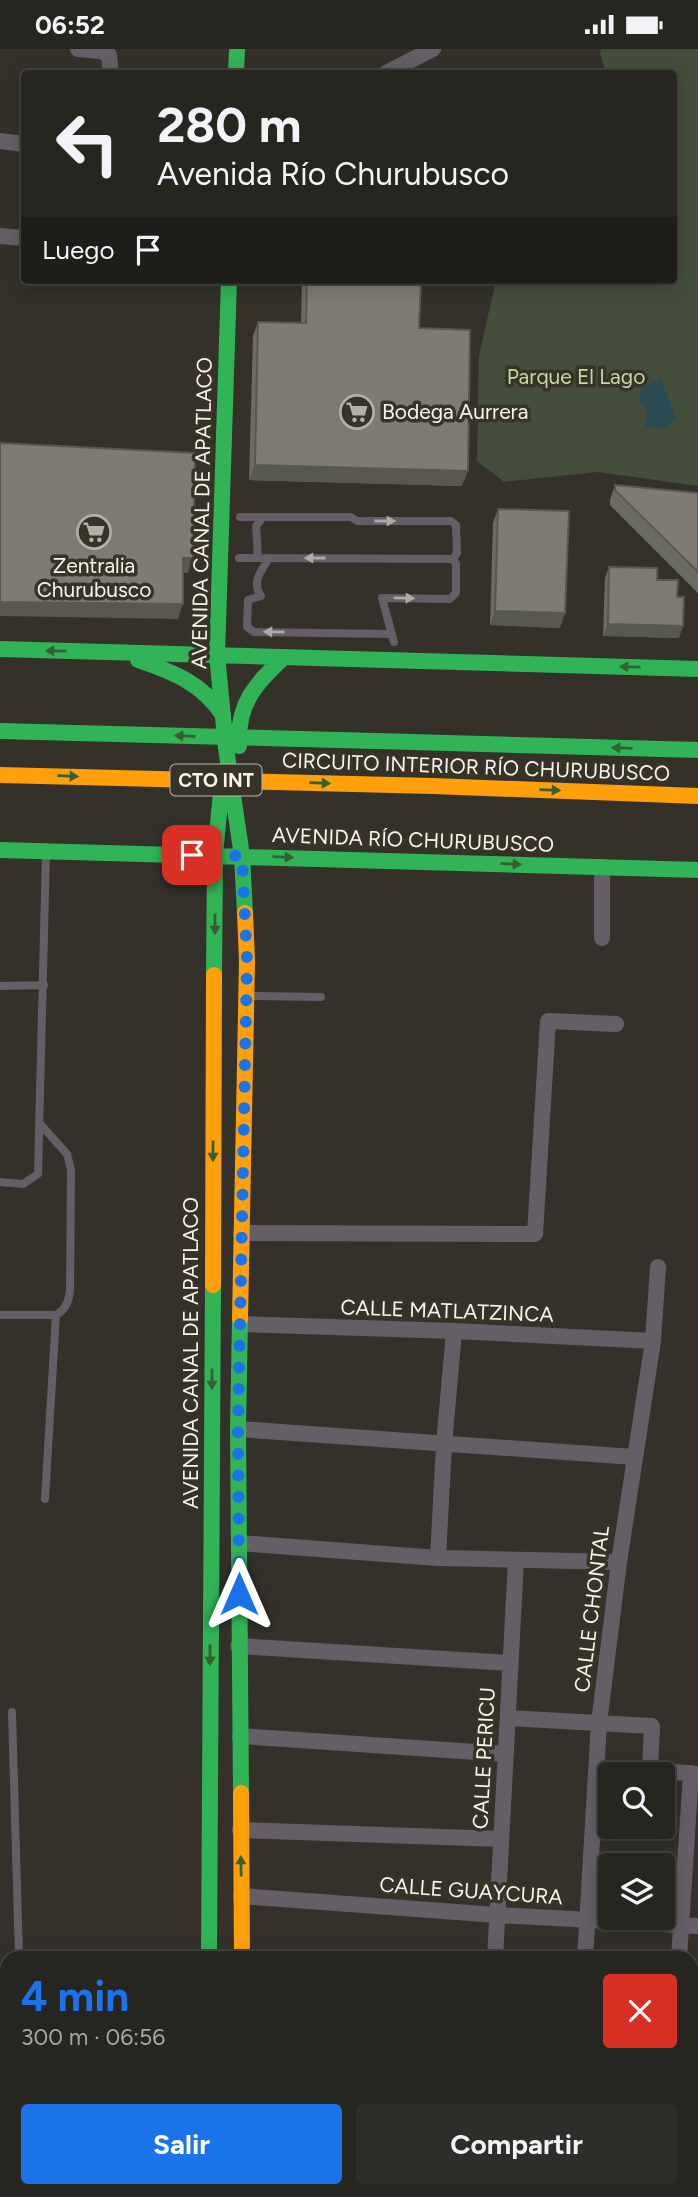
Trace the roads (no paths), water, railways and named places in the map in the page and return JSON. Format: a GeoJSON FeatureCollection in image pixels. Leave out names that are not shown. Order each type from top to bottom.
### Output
{"type":"FeatureCollection","features":[{"type":"Feature","properties":{"kind":"main road"},"geometry":{"type":"LineString","coordinates":[[236,70],[237,49]]}},
{"type":"Feature","properties":{"kind":"main road","name":"AVENIDA CANAL DE APATLACO"},"geometry":{"type":"LineString","coordinates":[[229,284],[217,655],[226,748],[247,856],[238,1429],[242,1951]]}},
{"type":"Feature","properties":{"kind":"main road"},"geometry":{"type":"LineString","coordinates":[[0,649],[698,669]]}},
{"type":"Feature","properties":{"kind":"main road"},"geometry":{"type":"LineString","coordinates":[[113,652],[172,671],[195,683],[214,700],[223,715]]}},
{"type":"Feature","properties":{"kind":"main road"},"geometry":{"type":"LineString","coordinates":[[247,856],[238,724],[241,710],[250,692],[284,657]]}},
{"type":"Feature","properties":{"kind":"main road","name":"CIRCUITO INTERIOR RÍO CHURUBUSCO"},"geometry":{"type":"LineString","coordinates":[[0,731],[698,750]]}},
{"type":"Feature","properties":{"kind":"main road","name":"AVENIDA CANAL DE APATLACO"},"geometry":{"type":"LineString","coordinates":[[209,1951],[215,855],[226,748]]}},
{"type":"Feature","properties":{"kind":"main road","name":"CIRCUITO INTERIOR RÍO CHURUBUSCO"},"geometry":{"type":"LineString","coordinates":[[0,775],[698,796]]}},
{"type":"Feature","properties":{"kind":"main road","name":"AVENIDA RÍO CHURUBUSCO"},"geometry":{"type":"LineString","coordinates":[[0,850],[698,870]]}},
{"type":"Feature","properties":{"kind":"street"},"geometry":{"type":"LineString","coordinates":[[78,49],[101,51],[113,61]]}},
{"type":"Feature","properties":{"kind":"street"},"geometry":{"type":"LineString","coordinates":[[392,70],[433,49]]}},
{"type":"Feature","properties":{"kind":"street"},"geometry":{"type":"LineString","coordinates":[[0,141],[21,144]]}},
{"type":"Feature","properties":{"kind":"street"},"geometry":{"type":"LineString","coordinates":[[0,236],[21,238]]}},
{"type":"Feature","properties":{"kind":"street"},"geometry":{"type":"LineString","coordinates":[[602,867],[602,938]]}},
{"type":"Feature","properties":{"kind":"street"},"geometry":{"type":"LineString","coordinates":[[241,1233],[535,1234],[548,1021],[616,1024]]}},
{"type":"Feature","properties":{"kind":"street","name":"CALLE CHONTAL"},"geometry":{"type":"LineString","coordinates":[[585,1951],[599,1723],[619,1562],[653,1342],[658,1267]]}},
{"type":"Feature","properties":{"kind":"street","name":"CALLE MATLATZINCA"},"geometry":{"type":"LineString","coordinates":[[240,1324],[454,1331],[653,1342]]}},
{"type":"Feature","properties":{"kind":"street"},"geometry":{"type":"LineString","coordinates":[[438,1558],[454,1331]]}},
{"type":"Feature","properties":{"kind":"street"},"geometry":{"type":"LineString","coordinates":[[238,1429],[634,1458]]}},
{"type":"Feature","properties":{"kind":"street"},"geometry":{"type":"LineString","coordinates":[[239,1543],[438,1558],[619,1562]]}},
{"type":"Feature","properties":{"kind":"street","name":"CALLE PERICU"},"geometry":{"type":"LineString","coordinates":[[495,1951],[516,1560]]}},
{"type":"Feature","properties":{"kind":"street"},"geometry":{"type":"LineString","coordinates":[[238,1646],[510,1664]]}},
{"type":"Feature","properties":{"kind":"street"},"geometry":{"type":"LineString","coordinates":[[508,1718],[652,1727],[650,1770],[694,1773],[690,1925],[681,1951]]}},
{"type":"Feature","properties":{"kind":"street"},"geometry":{"type":"LineString","coordinates":[[240,1736],[506,1754]]}},
{"type":"Feature","properties":{"kind":"street"},"geometry":{"type":"LineString","coordinates":[[240,1831],[501,1839]]}},
{"type":"Feature","properties":{"kind":"street","name":"CALLE GUAYCURA"},"geometry":{"type":"LineString","coordinates":[[241,1896],[497,1915],[690,1925]]}},
{"type":"Feature","properties":{"kind":"lane"},"geometry":{"type":"LineString","coordinates":[[240,517],[351,517],[357,521],[451,521],[457,525],[457,553],[453,559]]}},
{"type":"Feature","properties":{"kind":"lane"},"geometry":{"type":"LineString","coordinates":[[258,558],[256,526],[263,517]]}},
{"type":"Feature","properties":{"kind":"lane"},"geometry":{"type":"LineString","coordinates":[[239,558],[453,559]]}},
{"type":"Feature","properties":{"kind":"lane"},"geometry":{"type":"LineString","coordinates":[[269,558],[256,581],[256,589],[261,597],[248,600],[247,627],[254,632],[393,638],[382,598],[450,599],[456,593],[456,564],[453,559]]}},
{"type":"Feature","properties":{"kind":"lane"},"geometry":{"type":"LineString","coordinates":[[0,1182],[23,1184],[38,1174],[46,851]]}},
{"type":"Feature","properties":{"kind":"lane"},"geometry":{"type":"LineString","coordinates":[[0,986],[44,985]]}},
{"type":"Feature","properties":{"kind":"lane"},"geometry":{"type":"LineString","coordinates":[[246,996],[321,997]]}},
{"type":"Feature","properties":{"kind":"lane"},"geometry":{"type":"LineString","coordinates":[[0,1315],[56,1315],[64,1311],[70,1291],[72,1170],[67,1154],[41,1125]]}},
{"type":"Feature","properties":{"kind":"lane"},"geometry":{"type":"LineString","coordinates":[[45,1499],[56,1315]]}},
{"type":"Feature","properties":{"kind":"lane"},"geometry":{"type":"LineString","coordinates":[[12,1712],[19,1951]]}},
{"type":"Feature","properties":{"kind":"water"},"geometry":{"type":"Polygon","coordinates":[[[661,379],[676,418],[662,428],[645,426],[647,410],[639,401],[641,388],[661,379]]]}},
{"type":"Feature","properties":{"kind":"place","name":"Bodega Aurrera"},"geometry":{"type":"Point","coordinates":[357,412]}},
{"type":"Feature","properties":{"kind":"place","name":"Zentralia Churubusco"},"geometry":{"type":"Point","coordinates":[94,532]}},
{"type":"Feature","properties":{"kind":"park label","name":"Parque El Lago"},"geometry":{"type":"Point","coordinates":[576,377]}}]}
